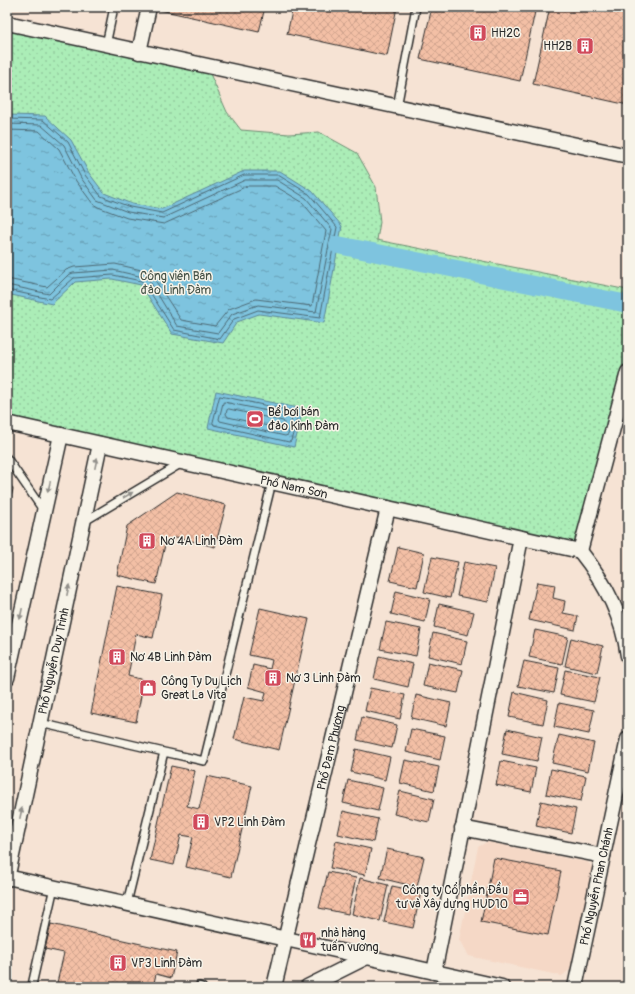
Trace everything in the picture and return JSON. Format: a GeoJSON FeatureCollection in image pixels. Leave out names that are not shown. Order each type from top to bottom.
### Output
{"type":"FeatureCollection","features":[{"type":"Feature","properties":{"kind":"street"},"geometry":{"type":"LineString","coordinates":[[139,52],[149,7]]}},
{"type":"Feature","properties":{"kind":"street"},"geometry":{"type":"LineString","coordinates":[[7,24],[628,156]]}},
{"type":"Feature","properties":{"kind":"street"},"geometry":{"type":"LineString","coordinates":[[628,372],[580,551],[588,561],[613,602],[626,641],[628,656]]}},
{"type":"Feature","properties":{"kind":"street","name":"Phố Nam Sơn"},"geometry":{"type":"LineString","coordinates":[[7,423],[580,551]]}},
{"type":"Feature","properties":{"kind":"street"},"geometry":{"type":"LineString","coordinates":[[7,678],[61,435]]}},
{"type":"Feature","properties":{"kind":"street","name":"Phố Nguyễn Duy Trinh"},"geometry":{"type":"LineString","coordinates":[[7,877],[100,444]]}},
{"type":"Feature","properties":{"kind":"street","name":"Phố Đạm Phương"},"geometry":{"type":"LineString","coordinates":[[274,987],[388,508]]}},
{"type":"Feature","properties":{"kind":"street"},"geometry":{"type":"LineString","coordinates":[[434,972],[521,538]]}},
{"type":"Feature","properties":{"kind":"street","name":"Phố Nguyễn Phan Chánh"},"geometry":{"type":"LineString","coordinates":[[575,987],[628,739]]}},
{"type":"Feature","properties":{"kind":"street"},"geometry":{"type":"LineString","coordinates":[[462,828],[603,856]]}},
{"type":"Feature","properties":{"kind":"street"},"geometry":{"type":"LineString","coordinates":[[7,877],[434,972],[460,982],[502,987]]}},
{"type":"Feature","properties":{"kind":"street"},"geometry":{"type":"LineString","coordinates":[[307,987],[366,957]]}},
{"type":"Feature","properties":{"kind":"lane"},"geometry":{"type":"LineString","coordinates":[[106,45],[114,7]]}},
{"type":"Feature","properties":{"kind":"lane"},"geometry":{"type":"LineString","coordinates":[[397,107],[416,7]]}},
{"type":"Feature","properties":{"kind":"lane"},"geometry":{"type":"LineString","coordinates":[[7,458],[44,511]]}},
{"type":"Feature","properties":{"kind":"lane"},"geometry":{"type":"LineString","coordinates":[[83,522],[183,462]]}},
{"type":"Feature","properties":{"kind":"lane"},"geometry":{"type":"LineString","coordinates":[[40,723],[204,761],[272,482]]}},
{"type":"Feature","properties":{"kind":"lane"},"geometry":{"type":"LineString","coordinates":[[127,903],[164,752]]}},
{"type":"Feature","properties":{"kind":"lane"},"geometry":{"type":"LineString","coordinates":[[32,985],[54,887]]}},
{"type":"Feature","properties":{"kind":"shaded area"},"geometry":{"type":"Polygon","coordinates":[[[487,842],[587,862],[594,868],[574,966],[562,976],[469,956],[459,940],[478,847],[487,842]]]}},
{"type":"Feature","properties":{"kind":"green space","name":"Công viên Bán đảo Linh Đàm"},"geometry":{"type":"Polygon","coordinates":[[[7,23],[207,67],[227,112],[241,130],[289,134],[319,132],[357,153],[376,187],[380,222],[377,240],[628,290],[628,372],[580,551],[7,415],[7,23]]]}},
{"type":"Feature","properties":{"kind":"water"},"geometry":{"type":"Polygon","coordinates":[[[9,115],[45,116],[71,140],[89,173],[104,193],[132,204],[162,209],[244,171],[280,171],[312,191],[342,226],[324,323],[259,314],[237,322],[223,343],[172,334],[141,285],[112,279],[75,282],[52,304],[7,294],[7,117],[9,115]]]}},
{"type":"Feature","properties":{"kind":"water","name":"Bể bơi bán đảo Kinh Đàm"},"geometry":{"type":"Polygon","coordinates":[[[216,391],[303,409],[294,447],[208,428],[216,391]]]}},
{"type":"Feature","properties":{"kind":"building"},"geometry":{"type":"Polygon","coordinates":[[[160,7],[265,7],[259,32],[160,10],[160,7]]]}},
{"type":"Feature","properties":{"kind":"building"},"geometry":{"type":"Polygon","coordinates":[[[293,7],[397,7],[387,56],[287,34],[293,7]]]}},
{"type":"Feature","properties":{"kind":"building","name":"HH2C"},"geometry":{"type":"Polygon","coordinates":[[[432,7],[536,7],[520,81],[420,59],[432,7]]]}},
{"type":"Feature","properties":{"kind":"building","name":"HH2B"},"geometry":{"type":"Polygon","coordinates":[[[550,7],[628,7],[628,105],[533,84],[550,7]]]}},
{"type":"Feature","properties":{"kind":"building"},"geometry":{"type":"Polygon","coordinates":[[[7,479],[13,489],[7,515],[7,479]]]}},
{"type":"Feature","properties":{"kind":"building","name":"Nơ 4A Linh Đàm"},"geometry":{"type":"Polygon","coordinates":[[[177,492],[226,505],[215,547],[177,537],[165,545],[156,584],[117,575],[127,526],[177,492]]]}},
{"type":"Feature","properties":{"kind":"building"},"geometry":{"type":"Polygon","coordinates":[[[398,547],[424,553],[417,587],[390,581],[398,547]]]}},
{"type":"Feature","properties":{"kind":"building"},"geometry":{"type":"Polygon","coordinates":[[[432,557],[458,562],[450,598],[424,592],[432,557]]]}},
{"type":"Feature","properties":{"kind":"building"},"geometry":{"type":"Polygon","coordinates":[[[464,562],[495,568],[488,602],[457,596],[464,562]]]}},
{"type":"Feature","properties":{"kind":"building"},"geometry":{"type":"Polygon","coordinates":[[[537,582],[555,585],[553,598],[565,601],[563,613],[578,616],[575,630],[529,620],[537,582]]]}},
{"type":"Feature","properties":{"kind":"building","name":"Nơ 4B Linh Đàm"},"geometry":{"type":"Polygon","coordinates":[[[117,586],[162,595],[153,638],[136,634],[128,676],[144,680],[136,722],[91,713],[117,586]]]}},
{"type":"Feature","properties":{"kind":"building"},"geometry":{"type":"Polygon","coordinates":[[[396,591],[430,599],[425,622],[391,614],[396,591]]]}},
{"type":"Feature","properties":{"kind":"building"},"geometry":{"type":"Polygon","coordinates":[[[439,604],[474,612],[468,635],[434,627],[439,604]]]}},
{"type":"Feature","properties":{"kind":"building","name":"Nơ 3 Linh Đàm"},"geometry":{"type":"Polygon","coordinates":[[[260,608],[309,619],[279,750],[234,739],[244,697],[264,701],[266,692],[248,687],[253,665],[270,669],[272,660],[249,655],[260,608]]]}},
{"type":"Feature","properties":{"kind":"building"},"geometry":{"type":"Polygon","coordinates":[[[386,622],[421,629],[416,656],[380,649],[386,622]]]}},
{"type":"Feature","properties":{"kind":"building"},"geometry":{"type":"Polygon","coordinates":[[[535,630],[568,637],[562,664],[529,657],[535,630]]]}},
{"type":"Feature","properties":{"kind":"building"},"geometry":{"type":"Polygon","coordinates":[[[433,633],[467,641],[462,664],[428,656],[433,633]]]}},
{"type":"Feature","properties":{"kind":"building"},"geometry":{"type":"Polygon","coordinates":[[[571,638],[603,646],[597,673],[565,666],[571,638]]]}},
{"type":"Feature","properties":{"kind":"building"},"geometry":{"type":"Polygon","coordinates":[[[379,656],[413,664],[408,687],[374,679],[379,656]]]}},
{"type":"Feature","properties":{"kind":"building"},"geometry":{"type":"Polygon","coordinates":[[[524,661],[559,668],[554,693],[518,686],[524,661]]]}},
{"type":"Feature","properties":{"kind":"building"},"geometry":{"type":"Polygon","coordinates":[[[428,662],[463,670],[458,693],[423,686],[428,662]]]}},
{"type":"Feature","properties":{"kind":"building"},"geometry":{"type":"Polygon","coordinates":[[[565,670],[600,677],[594,702],[560,695],[565,670]]]}},
{"type":"Feature","properties":{"kind":"building"},"geometry":{"type":"Polygon","coordinates":[[[370,688],[405,695],[400,719],[365,711],[370,688]]]}},
{"type":"Feature","properties":{"kind":"building"},"geometry":{"type":"Polygon","coordinates":[[[514,692],[548,700],[543,724],[509,717],[514,692]]]}},
{"type":"Feature","properties":{"kind":"building"},"geometry":{"type":"Polygon","coordinates":[[[416,695],[451,703],[446,726],[411,718],[416,695]]]}},
{"type":"Feature","properties":{"kind":"building"},"geometry":{"type":"Polygon","coordinates":[[[559,703],[594,710],[589,734],[554,727],[559,703]]]}},
{"type":"Feature","properties":{"kind":"building"},"geometry":{"type":"Polygon","coordinates":[[[362,717],[397,725],[392,748],[357,740],[362,717]]]}},
{"type":"Feature","properties":{"kind":"building"},"geometry":{"type":"Polygon","coordinates":[[[411,729],[445,736],[440,760],[406,752],[411,729]]]}},
{"type":"Feature","properties":{"kind":"building"},"geometry":{"type":"Polygon","coordinates":[[[507,729],[542,737],[537,761],[502,754],[507,729]]]}},
{"type":"Feature","properties":{"kind":"building"},"geometry":{"type":"Polygon","coordinates":[[[559,735],[594,743],[588,771],[552,763],[559,735]]]}},
{"type":"Feature","properties":{"kind":"building"},"geometry":{"type":"Polygon","coordinates":[[[356,749],[390,757],[385,780],[351,772],[356,749]]]}},
{"type":"Feature","properties":{"kind":"building"},"geometry":{"type":"Polygon","coordinates":[[[405,760],[439,767],[434,791],[400,783],[405,760]]]}},
{"type":"Feature","properties":{"kind":"building"},"geometry":{"type":"Polygon","coordinates":[[[501,761],[536,768],[531,792],[496,785],[501,761]]]}},
{"type":"Feature","properties":{"kind":"building","name":"VP2 Linh Đàm"},"geometry":{"type":"Polygon","coordinates":[[[171,766],[195,771],[187,806],[199,809],[207,776],[252,786],[231,877],[186,867],[193,837],[181,835],[174,865],[150,860],[171,766]]]}},
{"type":"Feature","properties":{"kind":"building"},"geometry":{"type":"Polygon","coordinates":[[[551,769],[586,776],[581,801],[546,794],[551,769]]]}},
{"type":"Feature","properties":{"kind":"building"},"geometry":{"type":"Polygon","coordinates":[[[348,780],[383,788],[378,811],[343,803],[348,780]]]}},
{"type":"Feature","properties":{"kind":"building"},"geometry":{"type":"Polygon","coordinates":[[[400,791],[434,799],[429,822],[394,814],[400,791]]]}},
{"type":"Feature","properties":{"kind":"building"},"geometry":{"type":"Polygon","coordinates":[[[541,801],[576,809],[571,833],[536,826],[541,801]]]}},
{"type":"Feature","properties":{"kind":"building"},"geometry":{"type":"Polygon","coordinates":[[[343,811],[378,819],[373,842],[338,834],[343,811]]]}},
{"type":"Feature","properties":{"kind":"building"},"geometry":{"type":"Polygon","coordinates":[[[336,841],[371,849],[365,875],[330,868],[336,841]]]}},
{"type":"Feature","properties":{"kind":"building"},"geometry":{"type":"Polygon","coordinates":[[[387,849],[424,857],[417,887],[380,878],[387,849]]]}},
{"type":"Feature","properties":{"kind":"building","name":"Công ty Cổ phần Đầu tư và Xây dựng HUD10"},"geometry":{"type":"Polygon","coordinates":[[[494,858],[561,871],[548,935],[481,922],[494,858]]]}},
{"type":"Feature","properties":{"kind":"building"},"geometry":{"type":"Polygon","coordinates":[[[328,872],[356,878],[348,914],[319,908],[328,872]]]}},
{"type":"Feature","properties":{"kind":"building"},"geometry":{"type":"Polygon","coordinates":[[[360,878],[388,885],[380,921],[352,914],[360,878]]]}},
{"type":"Feature","properties":{"kind":"building"},"geometry":{"type":"Polygon","coordinates":[[[392,886],[421,892],[413,928],[384,922],[392,886]]]}},
{"type":"Feature","properties":{"kind":"building","name":"VP3 Linh Đàm"},"geometry":{"type":"Polygon","coordinates":[[[51,924],[177,952],[171,978],[156,974],[153,987],[56,987],[64,953],[45,949],[51,924]]]}},
{"type":"Feature","properties":{"kind":"waterway"},"geometry":{"type":"LineString","coordinates":[[338,245],[628,304]]}},
{"type":"Feature","properties":{"kind":"place","name":"HH2C"},"geometry":{"type":"Point","coordinates":[478,33]}},
{"type":"Feature","properties":{"kind":"place","name":"HH2B"},"geometry":{"type":"Point","coordinates":[585,46]}},
{"type":"Feature","properties":{"kind":"place","name":"Bể bơi bán đảo Kinh Đàm"},"geometry":{"type":"Point","coordinates":[255,419]}},
{"type":"Feature","properties":{"kind":"place","name":"Nơ 4A Linh Đàm"},"geometry":{"type":"Point","coordinates":[147,541]}},
{"type":"Feature","properties":{"kind":"place","name":"Nơ 4B Linh Đàm"},"geometry":{"type":"Point","coordinates":[117,657]}},
{"type":"Feature","properties":{"kind":"place","name":"Nơ 3 Linh Đàm"},"geometry":{"type":"Point","coordinates":[273,678]}},
{"type":"Feature","properties":{"kind":"place","name":"Công Ty Du Lịch Great La Vita"},"geometry":{"type":"Point","coordinates":[148,688]}},
{"type":"Feature","properties":{"kind":"place","name":"VP2 Linh Đàm"},"geometry":{"type":"Point","coordinates":[201,822]}},
{"type":"Feature","properties":{"kind":"place","name":"Công ty Cổ phần Đầu tư và Xây dựng HUD10"},"geometry":{"type":"Point","coordinates":[521,897]}},
{"type":"Feature","properties":{"kind":"place","name":"nhà hàng tuấn vương"},"geometry":{"type":"Point","coordinates":[308,940]}},
{"type":"Feature","properties":{"kind":"place","name":"VP3 Linh Đàm"},"geometry":{"type":"Point","coordinates":[118,963]}}]}
